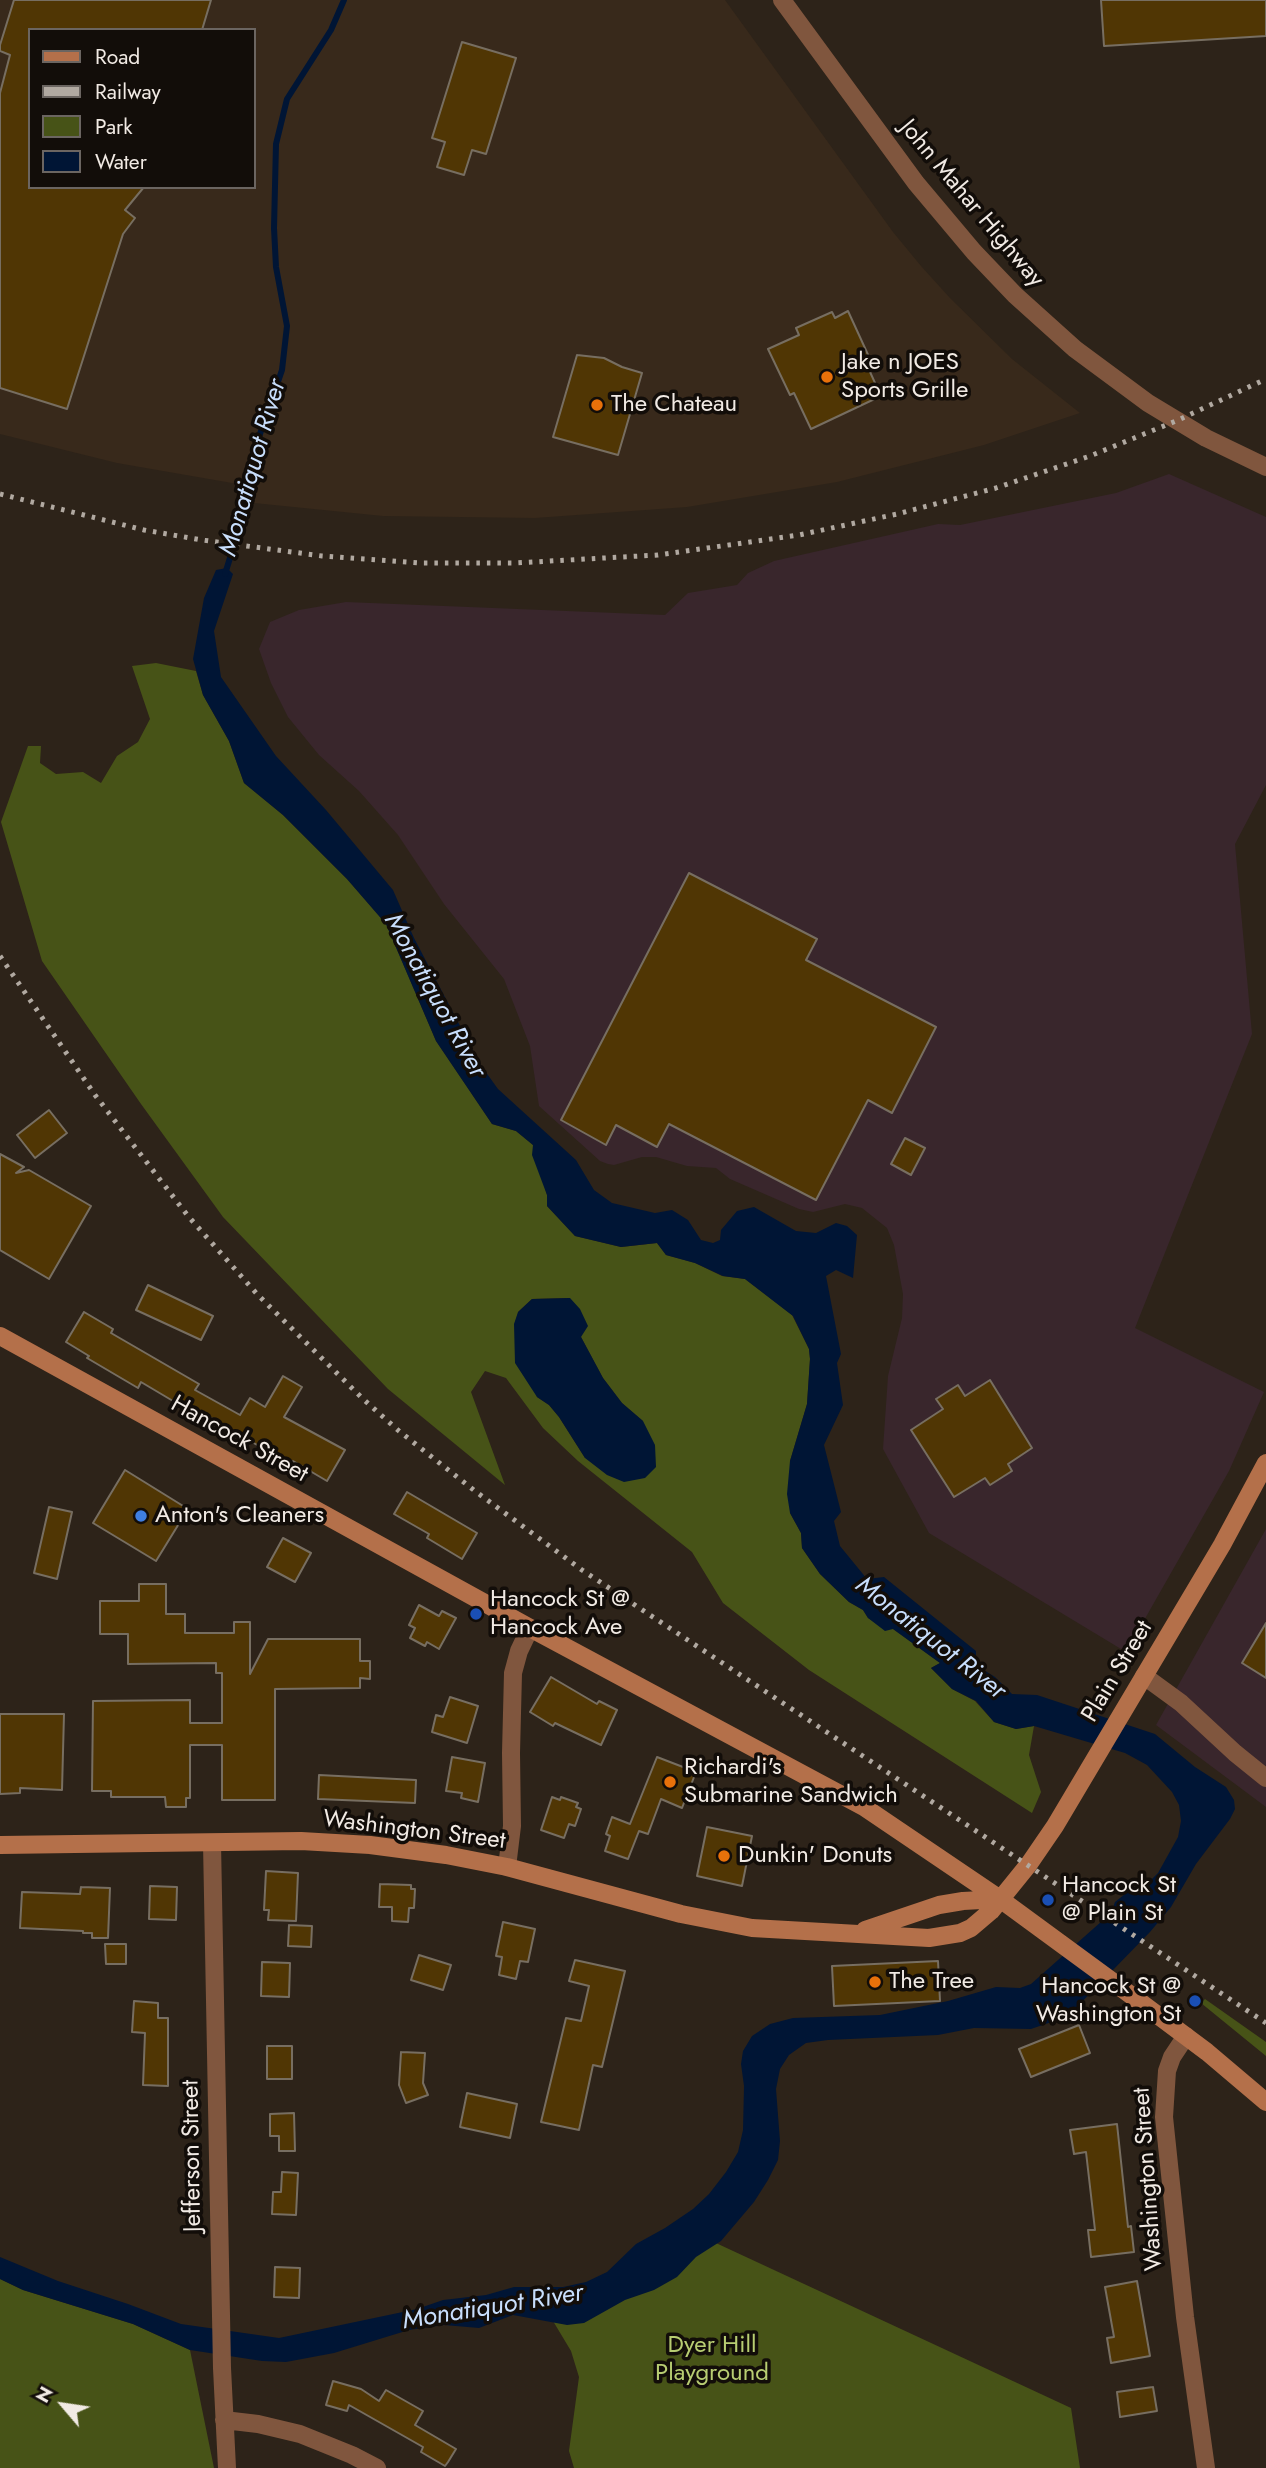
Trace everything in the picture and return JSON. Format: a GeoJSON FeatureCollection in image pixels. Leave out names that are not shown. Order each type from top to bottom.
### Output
{"type":"FeatureCollection","features":[{"type":"Feature","properties":{"kind":"main road","name":"Hancock Street"},"geometry":{"type":"LineString","coordinates":[[0,1336],[530,1628],[864,1807],[1000,1899]]}},
{"type":"Feature","properties":{"kind":"main road","name":"Plain Street"},"geometry":{"type":"LineString","coordinates":[[1000,1899],[1043,1844],[1222,1545],[1266,1463]]}},
{"type":"Feature","properties":{"kind":"main road","name":"Washington Street"},"geometry":{"type":"LineString","coordinates":[[0,1845],[301,1841],[370,1844],[507,1867],[730,1925],[802,1933],[945,1937],[971,1928],[982,1920],[1000,1899]]}},
{"type":"Feature","properties":{"kind":"main road","name":"Washington Street"},"geometry":{"type":"LineString","coordinates":[[855,1933],[939,1905],[1000,1899]]}},
{"type":"Feature","properties":{"kind":"main road"},"geometry":{"type":"LineString","coordinates":[[1000,1899],[1186,2036],[1266,2102]]}},
{"type":"Feature","properties":{"kind":"street","name":"John Mahar Highway"},"geometry":{"type":"LineString","coordinates":[[782,0],[935,207],[996,276],[1057,334],[1111,377],[1176,421],[1266,467]]}},
{"type":"Feature","properties":{"kind":"street"},"geometry":{"type":"LineString","coordinates":[[507,1867],[512,1826],[513,1673],[519,1651],[530,1628]]}},
{"type":"Feature","properties":{"kind":"street"},"geometry":{"type":"LineString","coordinates":[[1143,1676],[1175,1698],[1266,1778]]}},
{"type":"Feature","properties":{"kind":"street","name":"Jefferson Street"},"geometry":{"type":"LineString","coordinates":[[212,1843],[222,2368],[227,2468]]}},
{"type":"Feature","properties":{"kind":"street","name":"Washington Street"},"geometry":{"type":"LineString","coordinates":[[1186,2036],[1172,2057],[1167,2071],[1164,2110],[1187,2330],[1206,2468]]}},
{"type":"Feature","properties":{"kind":"street"},"geometry":{"type":"LineString","coordinates":[[224,2420],[258,2424],[300,2434],[377,2468]]}},
{"type":"Feature","properties":{"kind":"shaded area"},"geometry":{"type":"Polygon","coordinates":[[[0,0],[725,0],[893,232],[921,266],[1012,359],[1080,413],[984,445],[837,482],[687,507],[535,518],[383,516],[254,503],[255,487],[117,463],[0,434],[0,0]]]}},
{"type":"Feature","properties":{"kind":"shaded area"},"geometry":{"type":"Polygon","coordinates":[[[1169,474],[1266,517],[1266,785],[1235,844],[1252,1034],[1135,1328],[1264,1392],[1229,1471],[1126,1652],[929,1533],[883,1449],[888,1376],[902,1318],[903,1294],[894,1245],[887,1228],[862,1208],[845,1204],[813,1212],[799,1209],[730,1179],[716,1168],[687,1166],[656,1157],[608,1164],[600,1161],[539,1106],[530,1046],[504,979],[444,904],[398,835],[359,791],[319,755],[288,717],[271,683],[259,649],[270,622],[299,610],[346,602],[665,615],[688,593],[737,585],[748,573],[774,561],[938,524],[960,525],[1116,493],[1169,474]]]}},
{"type":"Feature","properties":{"kind":"shaded area"},"geometry":{"type":"Polygon","coordinates":[[[1266,1529],[1266,1807],[1156,1725],[1266,1529]]]}},
{"type":"Feature","properties":{"kind":"green space"},"geometry":{"type":"Polygon","coordinates":[[[156,663],[196,671],[203,695],[229,741],[244,783],[283,815],[347,879],[386,924],[436,1041],[492,1124],[516,1131],[533,1145],[547,1195],[547,1206],[575,1236],[621,1247],[657,1243],[666,1255],[695,1263],[722,1276],[745,1279],[792,1315],[809,1349],[810,1359],[807,1404],[790,1461],[790,1513],[801,1533],[802,1548],[820,1574],[849,1602],[863,1610],[868,1618],[893,1629],[940,1663],[931,1668],[952,1689],[975,1701],[994,1722],[1016,1729],[1034,1726],[1029,1755],[1041,1792],[1032,1813],[809,1670],[723,1603],[692,1552],[578,1461],[543,1428],[506,1378],[485,1371],[471,1392],[505,1485],[388,1389],[223,1217],[42,961],[1,822],[28,746],[41,746],[40,763],[56,774],[83,772],[101,783],[117,756],[138,742],[150,719],[132,666],[156,663]],[[569,1298],[532,1299],[518,1312],[537,1397],[549,1405],[559,1417],[585,1458],[643,1421],[622,1403],[603,1378],[581,1337],[569,1298]]]}},
{"type":"Feature","properties":{"kind":"green space"},"geometry":{"type":"Polygon","coordinates":[[[1205,1999],[1266,2042],[1266,2056],[1201,2003],[1205,1999]]]}},
{"type":"Feature","properties":{"kind":"green space","name":"Dyer Hill Playground"},"geometry":{"type":"Polygon","coordinates":[[[703,2237],[1071,2408],[1080,2468],[574,2468],[569,2451],[579,2377],[571,2351],[547,2311],[703,2237]]]}},
{"type":"Feature","properties":{"kind":"green space"},"geometry":{"type":"Polygon","coordinates":[[[0,2279],[23,2290],[133,2324],[190,2350],[214,2468],[0,2468],[0,2279]]]}},
{"type":"Feature","properties":{"kind":"water"},"geometry":{"type":"Polygon","coordinates":[[[227,568],[233,574],[214,631],[221,677],[276,756],[326,810],[393,890],[414,938],[480,1064],[498,1089],[576,1160],[594,1190],[612,1203],[655,1213],[672,1210],[688,1220],[701,1240],[713,1243],[720,1240],[721,1230],[737,1211],[754,1207],[796,1231],[816,1233],[836,1223],[847,1226],[857,1235],[853,1278],[836,1270],[826,1276],[841,1354],[837,1363],[843,1405],[824,1445],[841,1512],[834,1521],[840,1546],[867,1579],[884,1577],[976,1651],[976,1665],[995,1677],[1012,1694],[1037,1695],[1155,1734],[1195,1767],[1226,1787],[1234,1800],[1235,1809],[1196,1864],[1171,1907],[1150,1932],[1063,2018],[1031,2029],[974,2028],[938,2035],[828,2040],[806,2043],[789,2055],[780,2069],[776,2089],[780,2141],[778,2160],[768,2180],[754,2202],[721,2241],[696,2257],[677,2277],[654,2290],[625,2300],[584,2323],[567,2325],[513,2315],[479,2328],[444,2325],[409,2330],[334,2353],[286,2362],[190,2350],[133,2324],[23,2290],[0,2279],[0,2257],[58,2281],[181,2324],[279,2338],[417,2309],[443,2300],[486,2295],[514,2287],[563,2287],[586,2282],[607,2272],[636,2244],[693,2209],[726,2172],[738,2152],[743,2130],[744,2086],[741,2064],[743,2051],[752,2036],[770,2024],[793,2018],[880,2015],[948,2001],[996,1987],[1020,1988],[1031,1984],[1111,1913],[1115,1902],[1150,1881],[1158,1873],[1178,1837],[1181,1821],[1179,1805],[1172,1792],[1147,1765],[1125,1753],[1034,1726],[1016,1729],[994,1722],[976,1701],[952,1689],[931,1668],[940,1663],[893,1629],[885,1631],[820,1574],[802,1548],[801,1533],[790,1513],[787,1494],[790,1461],[807,1404],[810,1359],[809,1349],[793,1316],[745,1279],[723,1276],[695,1263],[666,1255],[657,1243],[621,1247],[575,1236],[547,1206],[547,1195],[532,1155],[533,1145],[516,1131],[492,1124],[436,1041],[386,924],[347,879],[283,815],[244,783],[229,741],[203,695],[193,659],[204,598],[216,570],[227,568]]]}},
{"type":"Feature","properties":{"kind":"water"},"geometry":{"type":"Polygon","coordinates":[[[570,1298],[580,1309],[588,1326],[581,1337],[603,1378],[622,1403],[643,1421],[655,1445],[656,1467],[645,1478],[624,1482],[607,1475],[585,1458],[559,1417],[549,1405],[537,1397],[515,1363],[514,1324],[518,1312],[532,1299],[570,1298]]]}},
{"type":"Feature","properties":{"kind":"building"},"geometry":{"type":"Polygon","coordinates":[[[14,0],[211,0],[203,28],[28,28],[28,189],[142,189],[125,210],[135,218],[123,234],[67,409],[0,388],[0,93],[10,55],[0,51],[14,0]]]}},
{"type":"Feature","properties":{"kind":"building"},"geometry":{"type":"Polygon","coordinates":[[[1101,0],[1266,0],[1266,36],[1104,46],[1101,0]]]}},
{"type":"Feature","properties":{"kind":"building"},"geometry":{"type":"Polygon","coordinates":[[[462,42],[516,58],[486,154],[472,150],[464,175],[437,167],[445,142],[432,138],[462,42]]]}},
{"type":"Feature","properties":{"kind":"building","name":"Jake n JOES Sports Grille"},"geometry":{"type":"Polygon","coordinates":[[[848,311],[870,359],[865,361],[881,396],[811,429],[794,393],[790,395],[768,349],[799,335],[796,328],[832,312],[835,318],[848,311]]]}},
{"type":"Feature","properties":{"kind":"building","name":"The Chateau"},"geometry":{"type":"Polygon","coordinates":[[[577,355],[604,358],[642,373],[618,455],[553,437],[577,355]]]}},
{"type":"Feature","properties":{"kind":"building"},"geometry":{"type":"Polygon","coordinates":[[[689,873],[817,939],[806,960],[936,1027],[892,1113],[868,1100],[816,1200],[669,1124],[657,1147],[616,1125],[606,1145],[561,1120],[689,873]]]}},
{"type":"Feature","properties":{"kind":"building"},"geometry":{"type":"Polygon","coordinates":[[[49,1110],[67,1133],[35,1158],[17,1135],[49,1110]]]}},
{"type":"Feature","properties":{"kind":"building"},"geometry":{"type":"Polygon","coordinates":[[[905,1138],[925,1148],[911,1175],[891,1164],[905,1138]]]}},
{"type":"Feature","properties":{"kind":"building"},"geometry":{"type":"Polygon","coordinates":[[[0,1154],[24,1167],[16,1173],[29,1170],[91,1206],[49,1279],[0,1250],[0,1154]]]}},
{"type":"Feature","properties":{"kind":"building"},"geometry":{"type":"Polygon","coordinates":[[[148,1285],[213,1316],[201,1340],[136,1310],[148,1285]]]}},
{"type":"Feature","properties":{"kind":"building"},"geometry":{"type":"Polygon","coordinates":[[[84,1312],[113,1329],[111,1333],[199,1384],[195,1390],[240,1415],[250,1398],[265,1407],[283,1376],[302,1387],[284,1417],[345,1450],[327,1481],[293,1461],[291,1465],[208,1416],[205,1420],[141,1382],[138,1388],[87,1358],[89,1356],[66,1342],[84,1312]]]}},
{"type":"Feature","properties":{"kind":"building"},"geometry":{"type":"Polygon","coordinates":[[[990,1380],[1032,1448],[1008,1464],[1012,1471],[990,1485],[985,1478],[954,1497],[911,1430],[943,1409],[936,1399],[958,1385],[965,1396],[990,1380]]]}},
{"type":"Feature","properties":{"kind":"building"},"geometry":{"type":"Polygon","coordinates":[[[125,1470],[188,1509],[156,1561],[93,1523],[125,1470]]]}},
{"type":"Feature","properties":{"kind":"building"},"geometry":{"type":"Polygon","coordinates":[[[407,1492],[477,1533],[462,1559],[427,1538],[429,1534],[394,1514],[407,1492]]]}},
{"type":"Feature","properties":{"kind":"building"},"geometry":{"type":"Polygon","coordinates":[[[49,1507],[72,1512],[57,1579],[34,1573],[49,1507]]]}},
{"type":"Feature","properties":{"kind":"building"},"geometry":{"type":"Polygon","coordinates":[[[283,1538],[311,1553],[295,1582],[267,1567],[283,1538]]]}},
{"type":"Feature","properties":{"kind":"building"},"geometry":{"type":"Polygon","coordinates":[[[139,1584],[166,1584],[166,1614],[185,1614],[185,1633],[234,1633],[234,1622],[250,1622],[250,1674],[268,1639],[360,1639],[360,1661],[370,1661],[370,1679],[360,1678],[360,1688],[275,1689],[275,1800],[222,1800],[222,1745],[190,1745],[190,1798],[186,1798],[186,1807],[166,1807],[165,1797],[111,1797],[111,1791],[92,1791],[93,1701],[190,1700],[190,1723],[222,1723],[222,1673],[216,1673],[216,1663],[128,1664],[128,1634],[100,1634],[100,1601],[139,1601],[139,1584]]]}},
{"type":"Feature","properties":{"kind":"building"},"geometry":{"type":"Polygon","coordinates":[[[419,1605],[439,1616],[442,1611],[456,1618],[439,1649],[427,1642],[425,1646],[410,1638],[415,1628],[409,1625],[419,1605]]]}},
{"type":"Feature","properties":{"kind":"building"},"geometry":{"type":"Polygon","coordinates":[[[1266,1623],[1266,1678],[1242,1663],[1266,1623]]]}},
{"type":"Feature","properties":{"kind":"building"},"geometry":{"type":"Polygon","coordinates":[[[551,1677],[597,1704],[599,1701],[617,1710],[601,1745],[555,1723],[553,1726],[530,1712],[551,1677]]]}},
{"type":"Feature","properties":{"kind":"building"},"geometry":{"type":"Polygon","coordinates":[[[450,1697],[478,1706],[467,1743],[432,1732],[436,1715],[443,1717],[450,1697]]]}},
{"type":"Feature","properties":{"kind":"building"},"geometry":{"type":"Polygon","coordinates":[[[0,1714],[64,1714],[62,1790],[20,1788],[20,1793],[0,1794],[0,1714]]]}},
{"type":"Feature","properties":{"kind":"building"},"geometry":{"type":"Polygon","coordinates":[[[452,1757],[485,1763],[478,1802],[461,1798],[462,1793],[446,1791],[452,1757]]]}},
{"type":"Feature","properties":{"kind":"building"},"geometry":{"type":"Polygon","coordinates":[[[657,1757],[696,1772],[682,1808],[661,1799],[648,1834],[639,1831],[628,1859],[605,1851],[610,1836],[606,1834],[612,1817],[630,1824],[657,1757]]]}},
{"type":"Feature","properties":{"kind":"building"},"geometry":{"type":"Polygon","coordinates":[[[319,1775],[416,1780],[415,1803],[318,1799],[319,1775]]]}},
{"type":"Feature","properties":{"kind":"building"},"geometry":{"type":"Polygon","coordinates":[[[552,1797],[578,1803],[576,1807],[581,1809],[575,1826],[569,1824],[564,1838],[541,1830],[552,1797]]]}},
{"type":"Feature","properties":{"kind":"building","name":"Dunkin' Donuts"},"geometry":{"type":"Polygon","coordinates":[[[707,1827],[752,1836],[742,1886],[697,1876],[707,1827]]]}},
{"type":"Feature","properties":{"kind":"building"},"geometry":{"type":"Polygon","coordinates":[[[266,1871],[298,1873],[296,1921],[268,1920],[269,1910],[264,1910],[266,1871]]]}},
{"type":"Feature","properties":{"kind":"building"},"geometry":{"type":"Polygon","coordinates":[[[380,1884],[411,1885],[411,1889],[415,1889],[414,1908],[409,1908],[408,1922],[392,1921],[392,1907],[379,1907],[380,1884]]]}},
{"type":"Feature","properties":{"kind":"building"},"geometry":{"type":"Polygon","coordinates":[[[150,1886],[177,1887],[176,1920],[149,1919],[150,1886]]]}},
{"type":"Feature","properties":{"kind":"building"},"geometry":{"type":"Polygon","coordinates":[[[81,1887],[110,1888],[108,1938],[92,1938],[92,1933],[83,1931],[20,1928],[22,1892],[80,1894],[81,1887]]]}},
{"type":"Feature","properties":{"kind":"building"},"geometry":{"type":"Polygon","coordinates":[[[503,1922],[535,1929],[528,1962],[520,1961],[516,1979],[499,1975],[502,1957],[496,1956],[503,1922]]]}},
{"type":"Feature","properties":{"kind":"building"},"geometry":{"type":"Polygon","coordinates":[[[289,1925],[312,1926],[311,1947],[288,1946],[289,1925]]]}},
{"type":"Feature","properties":{"kind":"building"},"geometry":{"type":"Polygon","coordinates":[[[105,1944],[126,1944],[126,1964],[106,1964],[105,1944]]]}},
{"type":"Feature","properties":{"kind":"building"},"geometry":{"type":"Polygon","coordinates":[[[419,1955],[451,1965],[443,1990],[411,1980],[419,1955]]]}},
{"type":"Feature","properties":{"kind":"building"},"geometry":{"type":"Polygon","coordinates":[[[575,1960],[625,1971],[602,2067],[593,2065],[579,2130],[541,2122],[566,2018],[581,2021],[589,1986],[569,1981],[575,1960]]]}},
{"type":"Feature","properties":{"kind":"building"},"geometry":{"type":"Polygon","coordinates":[[[938,1961],[940,2001],[834,2006],[832,1966],[938,1961]]]}},
{"type":"Feature","properties":{"kind":"building"},"geometry":{"type":"Polygon","coordinates":[[[262,1962],[290,1963],[289,1997],[261,1996],[262,1962]]]}},
{"type":"Feature","properties":{"kind":"building"},"geometry":{"type":"Polygon","coordinates":[[[134,2001],[158,2003],[158,2018],[168,2018],[168,2086],[143,2085],[145,2033],[132,2032],[134,2001]]]}},
{"type":"Feature","properties":{"kind":"building"},"geometry":{"type":"Polygon","coordinates":[[[1079,2025],[1090,2053],[1031,2077],[1019,2049],[1079,2025]]]}},
{"type":"Feature","properties":{"kind":"building"},"geometry":{"type":"Polygon","coordinates":[[[267,2046],[292,2046],[292,2079],[267,2079],[267,2046]]]}},
{"type":"Feature","properties":{"kind":"building"},"geometry":{"type":"Polygon","coordinates":[[[401,2052],[425,2053],[423,2083],[428,2095],[406,2103],[399,2085],[401,2052]]]}},
{"type":"Feature","properties":{"kind":"building"},"geometry":{"type":"Polygon","coordinates":[[[467,2093],[517,2104],[510,2138],[460,2127],[467,2093]]]}},
{"type":"Feature","properties":{"kind":"building"},"geometry":{"type":"Polygon","coordinates":[[[294,2113],[295,2151],[279,2151],[279,2136],[270,2136],[270,2114],[294,2113]]]}},
{"type":"Feature","properties":{"kind":"building"},"geometry":{"type":"Polygon","coordinates":[[[1117,2124],[1128,2227],[1131,2226],[1134,2252],[1091,2257],[1088,2230],[1095,2230],[1086,2152],[1074,2154],[1070,2130],[1117,2124]]]}},
{"type":"Feature","properties":{"kind":"building"},"geometry":{"type":"Polygon","coordinates":[[[282,2172],[298,2173],[296,2215],[272,2214],[273,2192],[281,2192],[282,2172]]]}},
{"type":"Feature","properties":{"kind":"building"},"geometry":{"type":"Polygon","coordinates":[[[275,2267],[300,2268],[299,2298],[274,2297],[275,2267]]]}},
{"type":"Feature","properties":{"kind":"building"},"geometry":{"type":"Polygon","coordinates":[[[1137,2281],[1150,2356],[1111,2363],[1107,2338],[1114,2337],[1105,2287],[1137,2281]]]}},
{"type":"Feature","properties":{"kind":"building"},"geometry":{"type":"Polygon","coordinates":[[[333,2381],[361,2389],[379,2401],[386,2390],[423,2411],[415,2425],[456,2449],[448,2462],[445,2466],[421,2452],[423,2447],[349,2405],[347,2411],[326,2405],[333,2381]]]}},
{"type":"Feature","properties":{"kind":"building"},"geometry":{"type":"Polygon","coordinates":[[[1153,2387],[1157,2411],[1120,2417],[1117,2392],[1153,2387]]]}},
{"type":"Feature","properties":{"kind":"waterway","name":"Monatiquot River"},"geometry":{"type":"LineString","coordinates":[[225,574],[244,513],[251,460],[282,370],[287,326],[276,267],[276,144],[287,99],[331,30],[344,0]]}},
{"type":"Feature","properties":{"kind":"railway"},"geometry":{"type":"LineString","coordinates":[[0,494],[144,530],[322,556],[421,563],[515,563],[658,555],[799,535],[897,514],[996,488],[1090,456],[1176,421],[1266,379]]}},
{"type":"Feature","properties":{"kind":"railway"},"geometry":{"type":"LineString","coordinates":[[0,956],[95,1095],[188,1216],[257,1294],[399,1431],[582,1570],[1266,2023]]}},
{"type":"Feature","properties":{"kind":"place","name":"Jake n JOES Sports Grille"},"geometry":{"type":"Point","coordinates":[827,377]}},
{"type":"Feature","properties":{"kind":"place","name":"The Chateau"},"geometry":{"type":"Point","coordinates":[597,405]}},
{"type":"Feature","properties":{"kind":"place","name":"Anton's Cleaners"},"geometry":{"type":"Point","coordinates":[141,1516]}},
{"type":"Feature","properties":{"kind":"place","name":"Hancock St @ Hancock Ave"},"geometry":{"type":"Point","coordinates":[476,1614]}},
{"type":"Feature","properties":{"kind":"place","name":"Richardi's Submarine Sandwich"},"geometry":{"type":"Point","coordinates":[670,1782]}},
{"type":"Feature","properties":{"kind":"place","name":"Dunkin' Donuts"},"geometry":{"type":"Point","coordinates":[724,1856]}},
{"type":"Feature","properties":{"kind":"place","name":"Hancock St @ Plain St"},"geometry":{"type":"Point","coordinates":[1048,1900]}},
{"type":"Feature","properties":{"kind":"place","name":"The Tree"},"geometry":{"type":"Point","coordinates":[875,1982]}},
{"type":"Feature","properties":{"kind":"place","name":"Hancock St @ Washington St"},"geometry":{"type":"Point","coordinates":[1195,2001]}}]}
